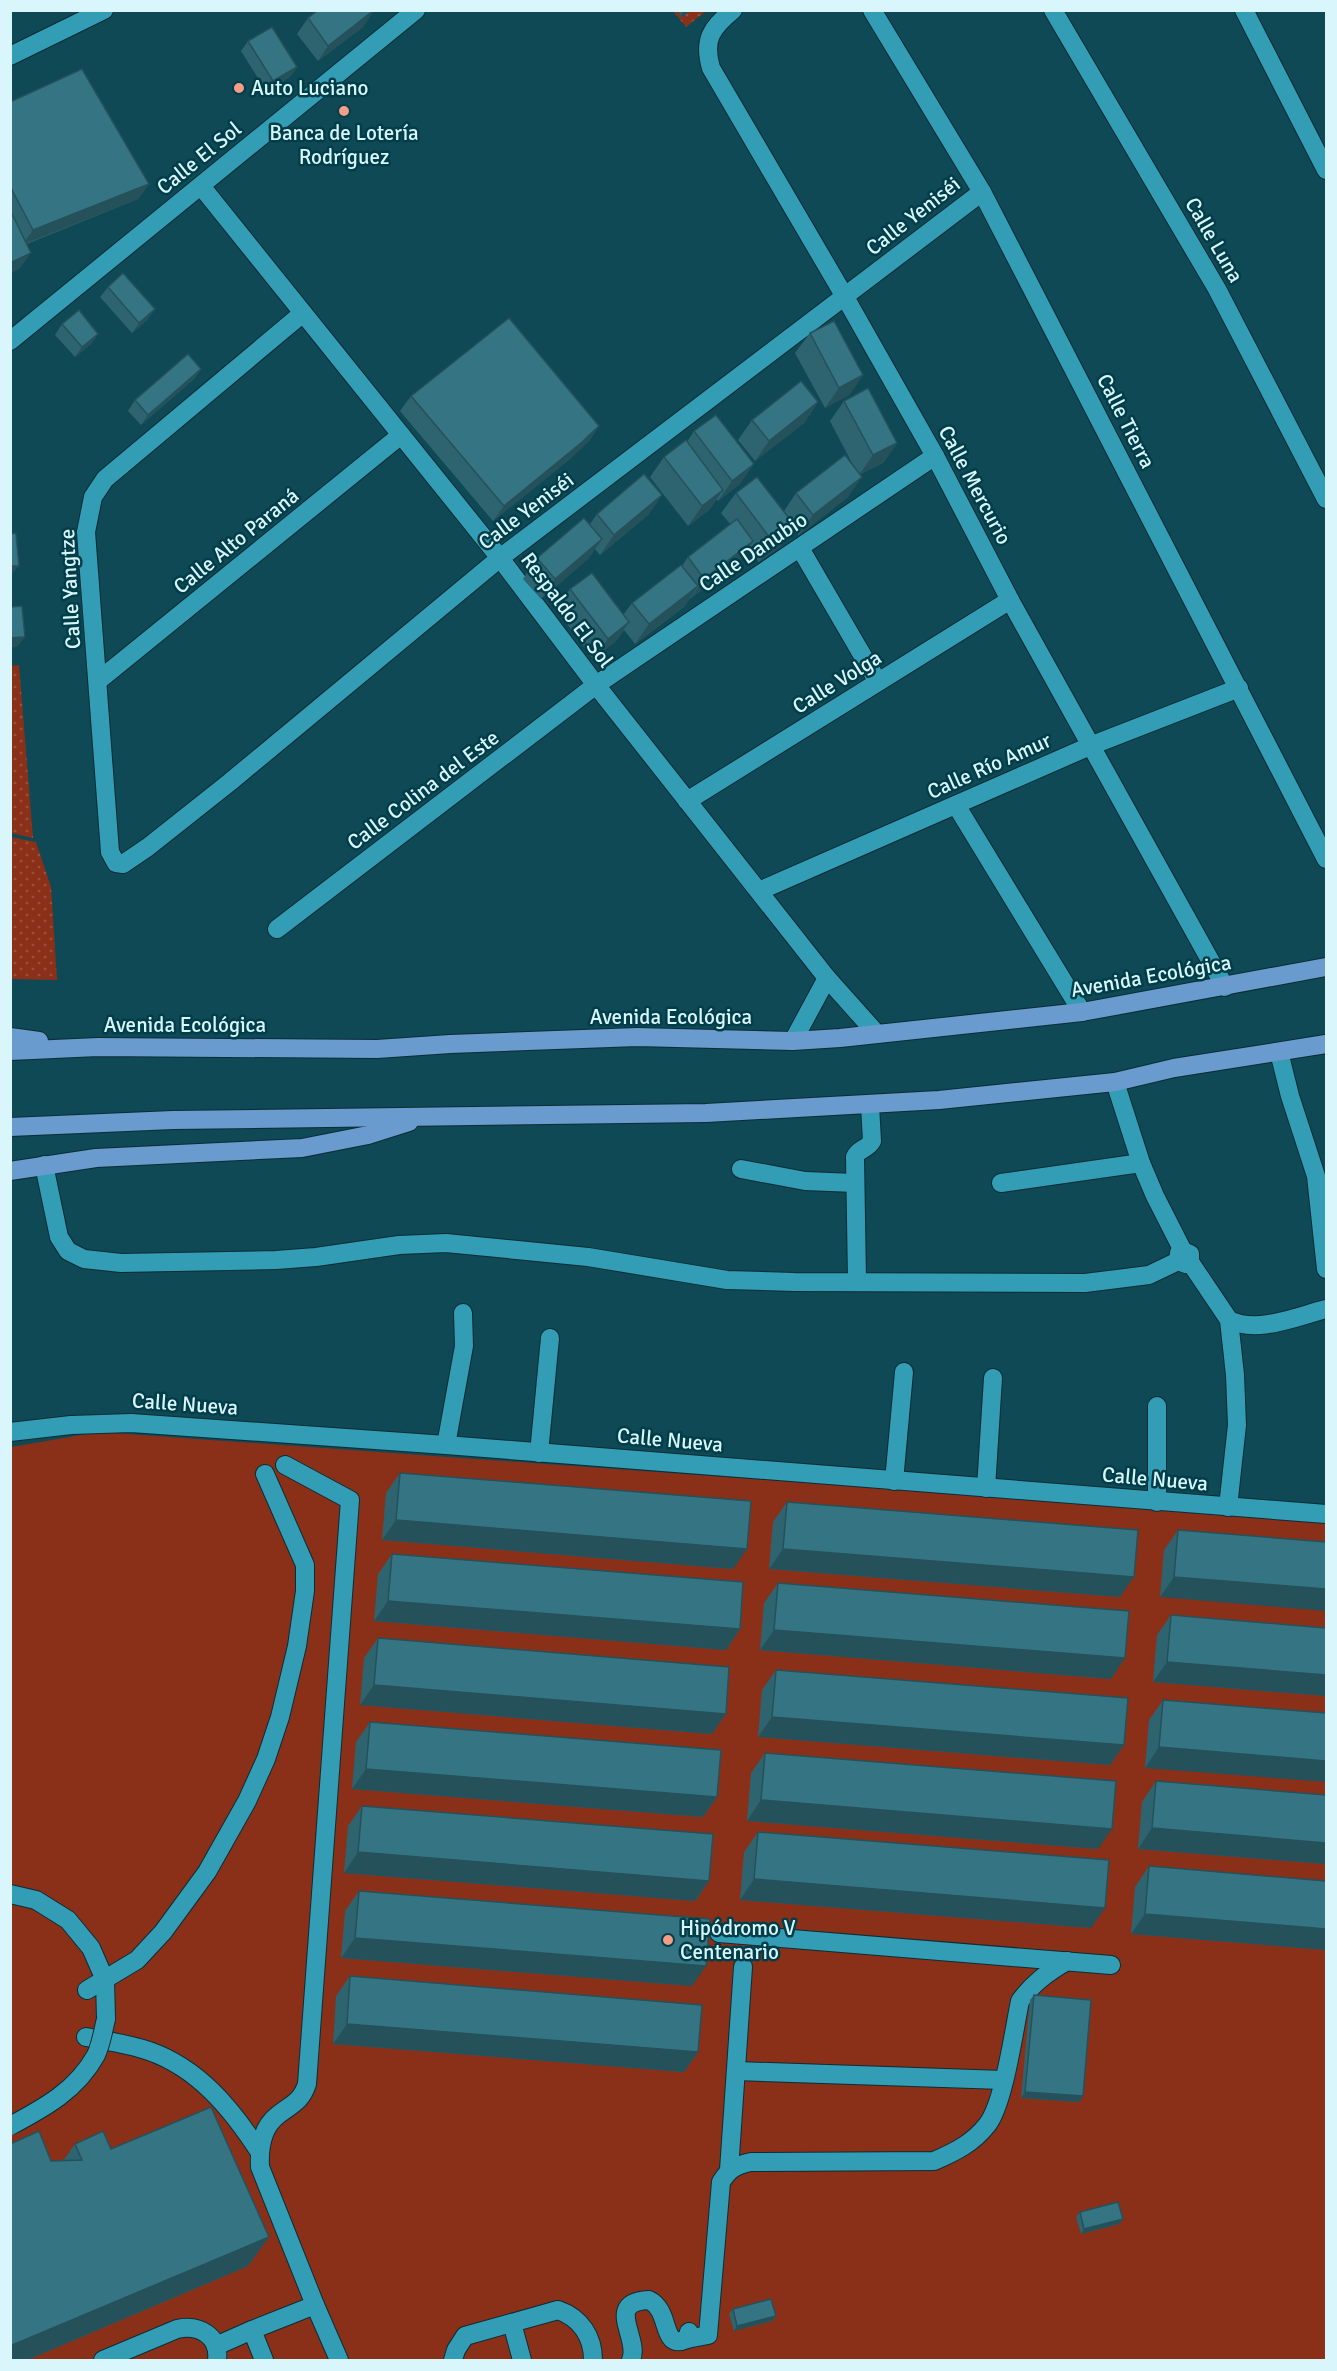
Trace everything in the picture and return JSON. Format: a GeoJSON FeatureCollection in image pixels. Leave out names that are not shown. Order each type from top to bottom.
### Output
{"type":"FeatureCollection","features":[{"type":"Feature","properties":{"kind":"main road","name":"Avenida Ecológica"},"geometry":{"type":"LineString","coordinates":[[10,1051],[98,1047],[377,1048],[637,1037],[793,1041],[1082,1012],[1326,967]]}},
{"type":"Feature","properties":{"kind":"main road"},"geometry":{"type":"LineString","coordinates":[[10,1037],[98,1047]]}},
{"type":"Feature","properties":{"kind":"main road"},"geometry":{"type":"LineString","coordinates":[[10,1127],[173,1120],[706,1113],[870,1105],[1116,1082],[1174,1068],[1326,1044]]}},
{"type":"Feature","properties":{"kind":"main road"},"geometry":{"type":"LineString","coordinates":[[10,1172],[96,1158],[302,1148],[368,1135],[429,1116]]}},
{"type":"Feature","properties":{"kind":"street"},"geometry":{"type":"LineString","coordinates":[[10,56],[104,10]]}},
{"type":"Feature","properties":{"kind":"street","name":"Calle Mercurio"},"geometry":{"type":"LineString","coordinates":[[733,10],[710,34],[706,51],[711,68],[935,456],[1090,747],[1225,987]]}},
{"type":"Feature","properties":{"kind":"street","name":"Calle Tierra"},"geometry":{"type":"LineString","coordinates":[[872,10],[982,192],[1326,859]]}},
{"type":"Feature","properties":{"kind":"street","name":"Calle Luna"},"geometry":{"type":"LineString","coordinates":[[1053,10],[1218,289],[1326,499]]}},
{"type":"Feature","properties":{"kind":"street"},"geometry":{"type":"LineString","coordinates":[[1245,10],[1326,170]]}},
{"type":"Feature","properties":{"kind":"street","name":"Calle El Sol"},"geometry":{"type":"LineString","coordinates":[[10,341],[201,186],[404,14]]}},
{"type":"Feature","properties":{"kind":"street","name":"Respaldo El Sol"},"geometry":{"type":"LineString","coordinates":[[201,186],[500,558],[596,686],[827,978],[877,1034]]}},
{"type":"Feature","properties":{"kind":"street","name":"Calle Yeniséi"},"geometry":{"type":"LineString","coordinates":[[110,852],[116,863],[123,864],[148,847],[500,558],[982,192]]}},
{"type":"Feature","properties":{"kind":"street","name":"Calle Yangtze"},"geometry":{"type":"LineString","coordinates":[[110,852],[86,532],[93,497],[105,479],[303,314]]}},
{"type":"Feature","properties":{"kind":"street","name":"Calle Alto Paraná"},"geometry":{"type":"LineString","coordinates":[[98,681],[401,435]]}},
{"type":"Feature","properties":{"kind":"street","name":"Calle Danubio"},"geometry":{"type":"LineString","coordinates":[[596,686],[935,456]]}},
{"type":"Feature","properties":{"kind":"street"},"geometry":{"type":"LineString","coordinates":[[800,548],[878,682]]}},
{"type":"Feature","properties":{"kind":"street","name":"Calle Volga"},"geometry":{"type":"LineString","coordinates":[[687,801],[1010,600]]}},
{"type":"Feature","properties":{"kind":"street","name":"Calle Colina del Este"},"geometry":{"type":"LineString","coordinates":[[277,929],[596,686]]}},
{"type":"Feature","properties":{"kind":"street","name":"Calle Río Amur"},"geometry":{"type":"LineString","coordinates":[[759,891],[1090,747],[1239,688]]}},
{"type":"Feature","properties":{"kind":"street"},"geometry":{"type":"LineString","coordinates":[[956,805],[1082,1012]]}},
{"type":"Feature","properties":{"kind":"street"},"geometry":{"type":"LineString","coordinates":[[793,1041],[827,978]]}},
{"type":"Feature","properties":{"kind":"street"},"geometry":{"type":"LineString","coordinates":[[1279,1052],[1290,1096],[1316,1176],[1326,1269]]}},
{"type":"Feature","properties":{"kind":"street"},"geometry":{"type":"LineString","coordinates":[[1116,1082],[1142,1163],[1184,1258],[1229,1320],[1239,1325],[1253,1325],[1326,1309]]}},
{"type":"Feature","properties":{"kind":"street"},"geometry":{"type":"LineString","coordinates":[[857,1281],[856,1155],[872,1141],[870,1105]]}},
{"type":"Feature","properties":{"kind":"street"},"geometry":{"type":"LineString","coordinates":[[1001,1183],[1142,1163]]}},
{"type":"Feature","properties":{"kind":"street"},"geometry":{"type":"LineString","coordinates":[[44,1165],[59,1237],[68,1251],[84,1259],[121,1263],[316,1257],[399,1245],[446,1243],[588,1257],[727,1280],[1085,1283],[1149,1275],[1184,1258]]}},
{"type":"Feature","properties":{"kind":"street"},"geometry":{"type":"LineString","coordinates":[[741,1169],[795,1180],[855,1184]]}},
{"type":"Feature","properties":{"kind":"street"},"geometry":{"type":"LineString","coordinates":[[446,1445],[464,1346],[463,1313]]}},
{"type":"Feature","properties":{"kind":"street"},"geometry":{"type":"LineString","coordinates":[[1228,1508],[1237,1425],[1235,1375],[1229,1320]]}},
{"type":"Feature","properties":{"kind":"street"},"geometry":{"type":"LineString","coordinates":[[539,1453],[550,1338]]}},
{"type":"Feature","properties":{"kind":"street"},"geometry":{"type":"LineString","coordinates":[[894,1481],[904,1372]]}},
{"type":"Feature","properties":{"kind":"street"},"geometry":{"type":"LineString","coordinates":[[986,1488],[993,1378]]}},
{"type":"Feature","properties":{"kind":"street"},"geometry":{"type":"LineString","coordinates":[[1156,1406],[1157,1502]]}},
{"type":"Feature","properties":{"kind":"street","name":"Calle Nueva"},"geometry":{"type":"LineString","coordinates":[[10,1432],[71,1425],[131,1423],[446,1445],[1326,1514]]}},
{"type":"Feature","properties":{"kind":"street"},"geometry":{"type":"LineString","coordinates":[[285,1466],[350,1500],[307,2084],[303,2096],[269,2124],[259,2151],[260,2167],[339,2361]]}},
{"type":"Feature","properties":{"kind":"street"},"geometry":{"type":"LineString","coordinates":[[87,1990],[137,1960],[163,1932],[207,1872],[247,1801],[266,1759],[280,1717],[301,1627],[305,1565],[265,1474]]}},
{"type":"Feature","properties":{"kind":"street"},"geometry":{"type":"LineString","coordinates":[[10,1894],[36,1900],[68,1920],[91,1948],[105,1980],[106,2019],[96,2054],[75,2085],[46,2107],[10,2126]]}},
{"type":"Feature","properties":{"kind":"street"},"geometry":{"type":"LineString","coordinates":[[719,1933],[1111,1965]]}},
{"type":"Feature","properties":{"kind":"street"},"geometry":{"type":"LineString","coordinates":[[631,2361],[633,2347],[625,2319],[627,2310],[632,2304],[641,2300],[649,2300],[657,2304],[672,2340],[680,2342],[688,2335],[708,2335],[722,2182],[729,2170],[738,2164],[751,2162],[934,2161],[956,2152],[974,2139],[988,2123],[997,2107],[1020,2001],[1029,1988],[1067,1961]]}},
{"type":"Feature","properties":{"kind":"street"},"geometry":{"type":"LineString","coordinates":[[729,2170],[743,1967]]}},
{"type":"Feature","properties":{"kind":"street"},"geometry":{"type":"LineString","coordinates":[[86,2037],[149,2051],[189,2071],[222,2100],[259,2151]]}},
{"type":"Feature","properties":{"kind":"street"},"geometry":{"type":"LineString","coordinates":[[736,2071],[1003,2080]]}},
{"type":"Feature","properties":{"kind":"street"},"geometry":{"type":"LineString","coordinates":[[256,2212],[270,2191]]}},
{"type":"Feature","properties":{"kind":"street"},"geometry":{"type":"LineString","coordinates":[[103,2361],[186,2327],[204,2331],[211,2338],[216,2353],[252,2330],[315,2305]]}},
{"type":"Feature","properties":{"kind":"street"},"geometry":{"type":"LineString","coordinates":[[453,2361],[456,2350],[465,2336],[558,2310],[567,2313],[585,2329],[591,2344],[593,2361]]}},
{"type":"Feature","properties":{"kind":"street"},"geometry":{"type":"LineString","coordinates":[[512,2323],[522,2361]]}},
{"type":"Feature","properties":{"kind":"street"},"geometry":{"type":"LineString","coordinates":[[252,2330],[264,2361]]}},
{"type":"Feature","properties":{"kind":"shaded area"},"geometry":{"type":"Polygon","coordinates":[[[673,11],[706,11],[686,27],[673,11]]]}},
{"type":"Feature","properties":{"kind":"shaded area"},"geometry":{"type":"Polygon","coordinates":[[[19,665],[33,838],[11,833],[10,666],[19,665]]]}},
{"type":"Feature","properties":{"kind":"shaded area"},"geometry":{"type":"Polygon","coordinates":[[[11,837],[36,842],[51,887],[57,980],[11,979],[11,837]]]}},
{"type":"Feature","properties":{"kind":"shaded area","name":"Hipódromo V Centenario"},"geometry":{"type":"Polygon","coordinates":[[[99,1432],[1326,1520],[1326,2360],[11,2360],[11,1447],[99,1432]]]}},
{"type":"Feature","properties":{"kind":"building"},"geometry":{"type":"Polygon","coordinates":[[[318,10],[374,10],[328,46],[308,18],[318,10]]]}},
{"type":"Feature","properties":{"kind":"building"},"geometry":{"type":"Polygon","coordinates":[[[272,27],[297,67],[273,81],[248,41],[272,27]]]}},
{"type":"Feature","properties":{"kind":"building"},"geometry":{"type":"Polygon","coordinates":[[[82,69],[149,184],[33,230],[10,186],[10,102],[82,69]]]}},
{"type":"Feature","properties":{"kind":"building"},"geometry":{"type":"Polygon","coordinates":[[[10,210],[31,253],[10,263],[10,210]]]}},
{"type":"Feature","properties":{"kind":"building"},"geometry":{"type":"Polygon","coordinates":[[[123,273],[155,309],[139,323],[108,287],[123,273]]]}},
{"type":"Feature","properties":{"kind":"building"},"geometry":{"type":"Polygon","coordinates":[[[79,310],[98,334],[82,347],[62,324],[79,310]]]}},
{"type":"Feature","properties":{"kind":"building"},"geometry":{"type":"Polygon","coordinates":[[[509,318],[599,426],[504,506],[411,396],[509,318]]]}},
{"type":"Feature","properties":{"kind":"building"},"geometry":{"type":"Polygon","coordinates":[[[834,321],[863,375],[839,388],[810,333],[834,321]]]}},
{"type":"Feature","properties":{"kind":"building"},"geometry":{"type":"Polygon","coordinates":[[[188,354],[201,369],[148,415],[135,400],[188,354]]]}},
{"type":"Feature","properties":{"kind":"building"},"geometry":{"type":"Polygon","coordinates":[[[801,381],[818,402],[769,441],[752,420],[801,381]]]}},
{"type":"Feature","properties":{"kind":"building"},"geometry":{"type":"Polygon","coordinates":[[[868,388],[897,443],[873,455],[844,401],[868,388]]]}},
{"type":"Feature","properties":{"kind":"building"},"geometry":{"type":"Polygon","coordinates":[[[716,415],[754,464],[732,481],[694,431],[716,415]]]}},
{"type":"Feature","properties":{"kind":"building"},"geometry":{"type":"Polygon","coordinates":[[[686,440],[723,490],[702,506],[664,457],[686,440]]]}},
{"type":"Feature","properties":{"kind":"building"},"geometry":{"type":"Polygon","coordinates":[[[845,455],[862,477],[813,515],[796,493],[845,455]]]}},
{"type":"Feature","properties":{"kind":"building"},"geometry":{"type":"Polygon","coordinates":[[[644,474],[662,495],[614,535],[597,514],[644,474]]]}},
{"type":"Feature","properties":{"kind":"building"},"geometry":{"type":"Polygon","coordinates":[[[757,477],[795,526],[773,542],[736,493],[757,477]]]}},
{"type":"Feature","properties":{"kind":"building"},"geometry":{"type":"Polygon","coordinates":[[[584,518],[602,539],[555,579],[537,558],[584,518]]]}},
{"type":"Feature","properties":{"kind":"building"},"geometry":{"type":"Polygon","coordinates":[[[737,519],[753,541],[704,579],[688,557],[737,519]]]}},
{"type":"Feature","properties":{"kind":"building"},"geometry":{"type":"Polygon","coordinates":[[[16,533],[19,566],[10,566],[10,534],[16,533]]]}},
{"type":"Feature","properties":{"kind":"building"},"geometry":{"type":"Polygon","coordinates":[[[681,565],[698,586],[649,624],[632,603],[681,565]]]}},
{"type":"Feature","properties":{"kind":"building"},"geometry":{"type":"Polygon","coordinates":[[[592,573],[629,622],[608,639],[570,589],[592,573]]]}},
{"type":"Feature","properties":{"kind":"building"},"geometry":{"type":"Polygon","coordinates":[[[22,606],[25,637],[10,638],[10,607],[22,606]]]}},
{"type":"Feature","properties":{"kind":"building"},"geometry":{"type":"Polygon","coordinates":[[[400,1473],[751,1501],[747,1549],[396,1520],[400,1473]]]}},
{"type":"Feature","properties":{"kind":"building"},"geometry":{"type":"Polygon","coordinates":[[[787,1502],[1138,1530],[1134,1577],[783,1549],[787,1502]]]}},
{"type":"Feature","properties":{"kind":"building"},"geometry":{"type":"Polygon","coordinates":[[[1178,1530],[1326,1542],[1326,1589],[1174,1577],[1178,1530]]]}},
{"type":"Feature","properties":{"kind":"building"},"geometry":{"type":"Polygon","coordinates":[[[392,1554],[743,1582],[740,1629],[388,1601],[392,1554]]]}},
{"type":"Feature","properties":{"kind":"building"},"geometry":{"type":"Polygon","coordinates":[[[778,1583],[1129,1611],[1125,1658],[774,1630],[778,1583]]]}},
{"type":"Feature","properties":{"kind":"building"},"geometry":{"type":"Polygon","coordinates":[[[1171,1615],[1326,1628],[1326,1675],[1167,1662],[1171,1615]]]}},
{"type":"Feature","properties":{"kind":"building"},"geometry":{"type":"Polygon","coordinates":[[[378,1638],[729,1667],[726,1714],[374,1685],[378,1638]]]}},
{"type":"Feature","properties":{"kind":"building"},"geometry":{"type":"Polygon","coordinates":[[[776,1670],[1128,1698],[1124,1745],[772,1717],[776,1670]]]}},
{"type":"Feature","properties":{"kind":"building"},"geometry":{"type":"Polygon","coordinates":[[[1163,1700],[1326,1713],[1326,1761],[1159,1747],[1163,1700]]]}},
{"type":"Feature","properties":{"kind":"building"},"geometry":{"type":"Polygon","coordinates":[[[370,1722],[721,1750],[717,1797],[366,1769],[370,1722]]]}},
{"type":"Feature","properties":{"kind":"building"},"geometry":{"type":"Polygon","coordinates":[[[765,1753],[1116,1781],[1112,1829],[761,1800],[765,1753]]]}},
{"type":"Feature","properties":{"kind":"building"},"geometry":{"type":"Polygon","coordinates":[[[1156,1781],[1326,1795],[1326,1843],[1152,1828],[1156,1781]]]}},
{"type":"Feature","properties":{"kind":"building"},"geometry":{"type":"Polygon","coordinates":[[[362,1806],[713,1834],[709,1881],[358,1852],[362,1806]]]}},
{"type":"Feature","properties":{"kind":"building"},"geometry":{"type":"Polygon","coordinates":[[[758,1832],[1109,1860],[1105,1908],[754,1879],[758,1832]]]}},
{"type":"Feature","properties":{"kind":"building"},"geometry":{"type":"Polygon","coordinates":[[[1149,1866],[1326,1881],[1326,1929],[1145,1914],[1149,1866]]]}},
{"type":"Feature","properties":{"kind":"building"},"geometry":{"type":"Polygon","coordinates":[[[359,1891],[710,1919],[706,1966],[355,1938],[359,1891]]]}},
{"type":"Feature","properties":{"kind":"building"},"geometry":{"type":"Polygon","coordinates":[[[350,1976],[702,2005],[698,2052],[347,2024],[350,1976]]]}},
{"type":"Feature","properties":{"kind":"building"},"geometry":{"type":"Polygon","coordinates":[[[1034,1995],[1091,2000],[1083,2096],[1025,2092],[1034,1995]]]}},
{"type":"Feature","properties":{"kind":"building"},"geometry":{"type":"Polygon","coordinates":[[[211,2107],[269,2237],[10,2346],[10,2144],[39,2131],[51,2161],[82,2160],[75,2144],[103,2131],[111,2149],[211,2107]]]}},
{"type":"Feature","properties":{"kind":"building"},"geometry":{"type":"Polygon","coordinates":[[[1118,2202],[1123,2219],[1084,2229],[1080,2212],[1118,2202]]]}},
{"type":"Feature","properties":{"kind":"building"},"geometry":{"type":"Polygon","coordinates":[[[771,2299],[776,2316],[737,2326],[733,2309],[771,2299]]]}},
{"type":"Feature","properties":{"kind":"place","name":"Auto Luciano"},"geometry":{"type":"Point","coordinates":[239,88]}},
{"type":"Feature","properties":{"kind":"place","name":"Banca de Lotería Rodríguez"},"geometry":{"type":"Point","coordinates":[344,111]}},
{"type":"Feature","properties":{"kind":"place","name":"Hipódromo V Centenario"},"geometry":{"type":"Point","coordinates":[668,1940]}}]}
